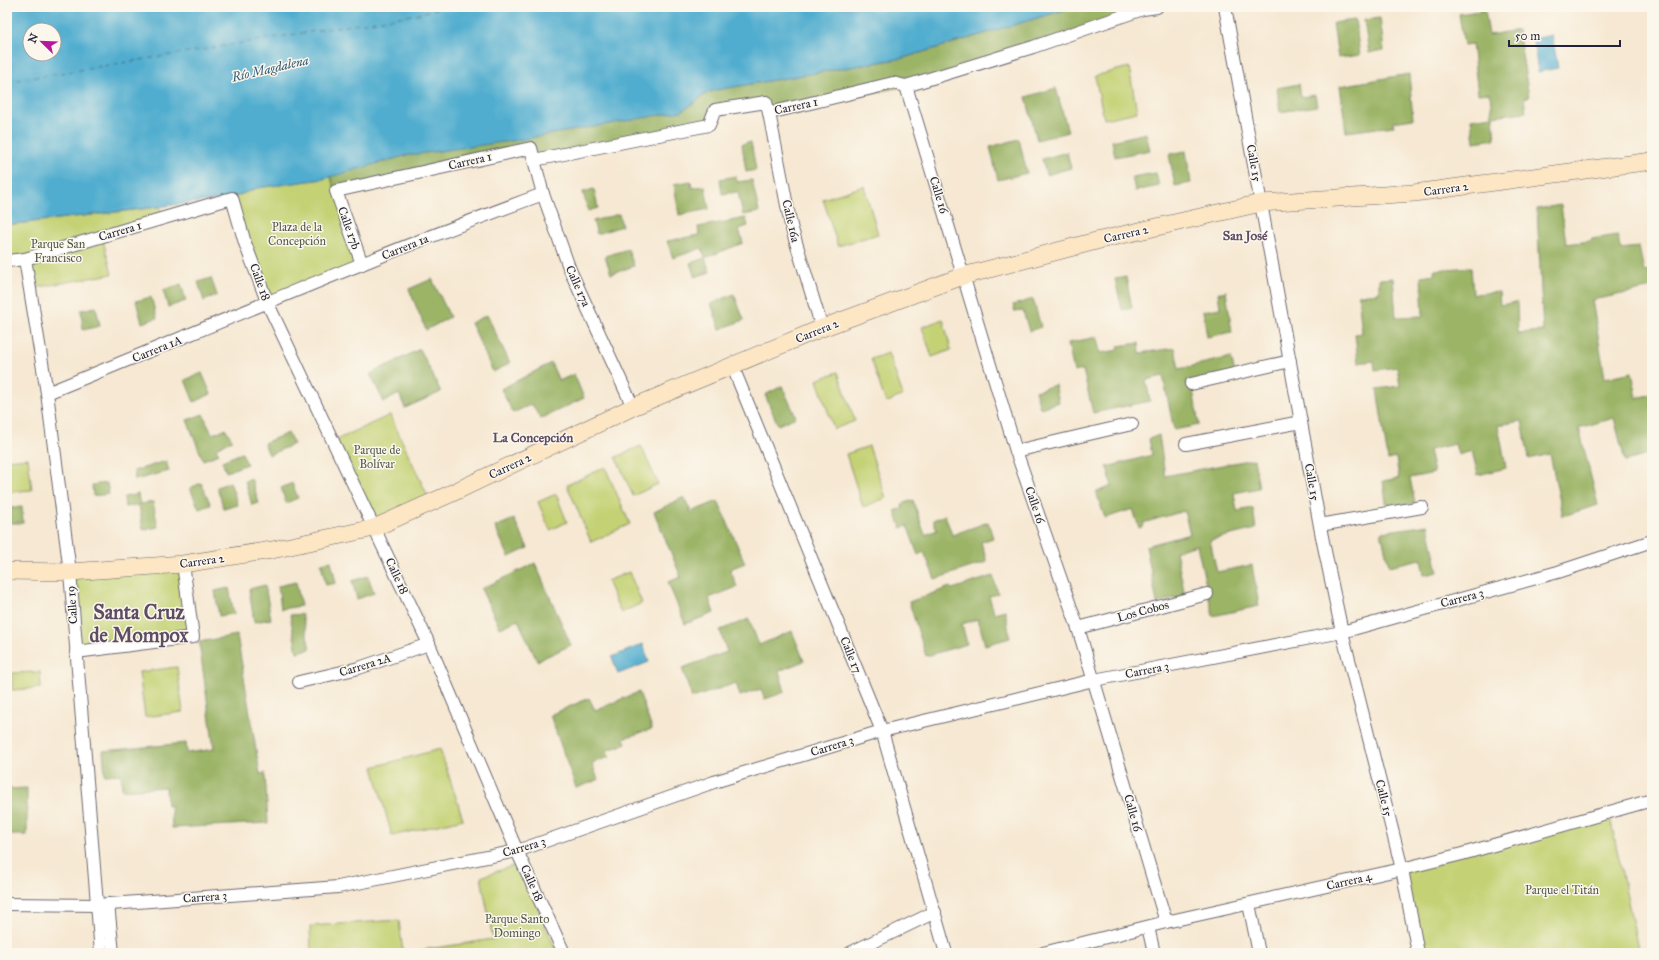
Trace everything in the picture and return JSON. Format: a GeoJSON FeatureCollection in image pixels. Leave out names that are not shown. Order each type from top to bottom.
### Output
{"type":"FeatureCollection","features":[{"type":"Feature","properties":{"kind":"main road","name":"Carrera 2"},"geometry":{"type":"LineString","coordinates":[[7,571],[70,572],[183,564],[272,550],[374,528],[633,408],[822,328],[963,276],[1096,241],[1261,203],[1414,193],[1652,161]]}},
{"type":"Feature","properties":{"kind":"street","name":"Carrera 1"},"geometry":{"type":"LineString","coordinates":[[336,191],[531,148],[534,160],[709,125],[714,110],[766,102],[769,113],[893,83],[906,86],[1033,47],[1143,9],[1157,7]]}},
{"type":"Feature","properties":{"kind":"street","name":"Calle 15"},"geometry":{"type":"LineString","coordinates":[[1225,7],[1320,524],[1342,632],[1402,869],[1418,953]]}},
{"type":"Feature","properties":{"kind":"street","name":"Calle 16"},"geometry":{"type":"LineString","coordinates":[[906,86],[1016,451],[1078,628],[1166,922]]}},
{"type":"Feature","properties":{"kind":"street","name":"Calle 16a"},"geometry":{"type":"LineString","coordinates":[[769,113],[791,226],[822,328]]}},
{"type":"Feature","properties":{"kind":"street","name":"Calle 17a"},"geometry":{"type":"LineString","coordinates":[[534,160],[570,270],[633,408]]}},
{"type":"Feature","properties":{"kind":"street","name":"Calle 17b"},"geometry":{"type":"LineString","coordinates":[[336,191],[362,264]]}},
{"type":"Feature","properties":{"kind":"street","name":"Carrera 1a"},"geometry":{"type":"LineString","coordinates":[[268,304],[362,264],[544,194]]}},
{"type":"Feature","properties":{"kind":"street","name":"Carrera 1"},"geometry":{"type":"LineString","coordinates":[[7,261],[26,258],[232,198]]}},
{"type":"Feature","properties":{"kind":"street","name":"Calle 18"},"geometry":{"type":"LineString","coordinates":[[232,198],[245,244],[268,304],[429,644],[517,851],[564,953]]}},
{"type":"Feature","properties":{"kind":"street","name":"Calle 19"},"geometry":{"type":"LineString","coordinates":[[26,258],[47,393],[70,572],[76,652],[103,905],[113,953]]}},
{"type":"Feature","properties":{"kind":"street","name":"Carrera 1A"},"geometry":{"type":"LineString","coordinates":[[47,393],[268,304]]}},
{"type":"Feature","properties":{"kind":"street"},"geometry":{"type":"LineString","coordinates":[[1191,384],[1290,361]]}},
{"type":"Feature","properties":{"kind":"street","name":"Calle 17"},"geometry":{"type":"LineString","coordinates":[[732,365],[882,731],[946,953]]}},
{"type":"Feature","properties":{"kind":"street"},"geometry":{"type":"LineString","coordinates":[[1186,444],[1301,422]]}},
{"type":"Feature","properties":{"kind":"street"},"geometry":{"type":"LineString","coordinates":[[1016,451],[1132,424]]}},
{"type":"Feature","properties":{"kind":"street"},"geometry":{"type":"LineString","coordinates":[[1320,524],[1422,508]]}},
{"type":"Feature","properties":{"kind":"street","name":"Carrera 3"},"geometry":{"type":"LineString","coordinates":[[7,904],[103,905],[338,887],[517,851],[714,782],[882,731],[1094,680],[1342,632],[1558,572],[1652,541]]}},
{"type":"Feature","properties":{"kind":"street"},"geometry":{"type":"LineString","coordinates":[[76,652],[192,637],[183,564]]}},
{"type":"Feature","properties":{"kind":"street","name":"Los Cobos"},"geometry":{"type":"LineString","coordinates":[[1078,628],[1207,594]]}},
{"type":"Feature","properties":{"kind":"street","name":"Carrera 2A"},"geometry":{"type":"LineString","coordinates":[[300,682],[359,668],[429,644]]}},
{"type":"Feature","properties":{"kind":"street","name":"Carrera 4"},"geometry":{"type":"LineString","coordinates":[[1048,952],[1166,922],[1462,854],[1652,800]]}},
{"type":"Feature","properties":{"kind":"street"},"geometry":{"type":"LineString","coordinates":[[1249,904],[1259,953]]}},
{"type":"Feature","properties":{"kind":"street","name":"Calle 19"},"geometry":{"type":"LineString","coordinates":[[101,953],[103,905]]}},
{"type":"Feature","properties":{"kind":"street"},"geometry":{"type":"LineString","coordinates":[[850,953],[935,912]]}},
{"type":"Feature","properties":{"kind":"street"},"geometry":{"type":"LineString","coordinates":[[1148,927],[1154,953]]}},
{"type":"Feature","properties":{"kind":"green space"},"geometry":{"type":"Polygon","coordinates":[[[1074,7],[1157,7],[906,86],[769,113],[767,102],[715,110],[709,125],[534,160],[531,148],[336,191],[330,176],[404,156],[693,104],[707,93],[716,90],[903,58],[1074,7]]]}},
{"type":"Feature","properties":{"kind":"green space"},"geometry":{"type":"Polygon","coordinates":[[[1485,10],[1489,35],[1518,30],[1529,97],[1524,98],[1526,112],[1493,116],[1495,139],[1474,142],[1471,119],[1492,116],[1490,93],[1478,94],[1472,44],[1464,45],[1459,14],[1485,10]]]}},
{"type":"Feature","properties":{"kind":"green space"},"geometry":{"type":"Polygon","coordinates":[[[1380,18],[1384,50],[1369,53],[1364,20],[1380,18]]]}},
{"type":"Feature","properties":{"kind":"green space"},"geometry":{"type":"Polygon","coordinates":[[[1355,20],[1360,55],[1338,58],[1333,23],[1355,20]]]}},
{"type":"Feature","properties":{"kind":"green space"},"geometry":{"type":"Polygon","coordinates":[[[1129,67],[1137,112],[1104,119],[1095,76],[1129,67]]]}},
{"type":"Feature","properties":{"kind":"green space"},"geometry":{"type":"Polygon","coordinates":[[[1409,74],[1413,119],[1393,122],[1394,126],[1346,132],[1340,86],[1409,74]]]}},
{"type":"Feature","properties":{"kind":"green space"},"geometry":{"type":"Polygon","coordinates":[[[1299,84],[1301,97],[1315,95],[1317,106],[1280,112],[1277,88],[1299,84]]]}},
{"type":"Feature","properties":{"kind":"green space"},"geometry":{"type":"Polygon","coordinates":[[[1056,88],[1068,132],[1037,140],[1026,97],[1056,88]]]}},
{"type":"Feature","properties":{"kind":"green space"},"geometry":{"type":"Polygon","coordinates":[[[1146,133],[1150,150],[1115,157],[1112,141],[1146,133]]]}},
{"type":"Feature","properties":{"kind":"green space"},"geometry":{"type":"Polygon","coordinates":[[[1019,139],[1027,173],[998,180],[990,147],[1019,139]]]}},
{"type":"Feature","properties":{"kind":"green space"},"geometry":{"type":"Polygon","coordinates":[[[751,142],[756,170],[746,172],[742,144],[751,142]]]}},
{"type":"Feature","properties":{"kind":"green space"},"geometry":{"type":"Polygon","coordinates":[[[1186,151],[1191,183],[1175,186],[1169,154],[1186,151]]]}},
{"type":"Feature","properties":{"kind":"green space"},"geometry":{"type":"Polygon","coordinates":[[[1067,152],[1071,168],[1046,175],[1042,159],[1067,152]]]}},
{"type":"Feature","properties":{"kind":"green space"},"geometry":{"type":"Polygon","coordinates":[[[1156,173],[1159,186],[1135,191],[1132,177],[1156,173]]]}},
{"type":"Feature","properties":{"kind":"green space","name":"Plaza de la Concepción"},"geometry":{"type":"Polygon","coordinates":[[[330,176],[362,264],[268,304],[232,198],[257,188],[323,179],[330,176]]]}},
{"type":"Feature","properties":{"kind":"green space"},"geometry":{"type":"Polygon","coordinates":[[[736,176],[737,182],[752,180],[759,212],[743,215],[738,192],[722,194],[720,179],[736,176]]]}},
{"type":"Feature","properties":{"kind":"green space"},"geometry":{"type":"Polygon","coordinates":[[[691,181],[692,188],[705,186],[709,209],[679,215],[674,184],[691,181]]]}},
{"type":"Feature","properties":{"kind":"green space"},"geometry":{"type":"Polygon","coordinates":[[[864,186],[878,234],[838,246],[823,199],[864,186]]]}},
{"type":"Feature","properties":{"kind":"green space"},"geometry":{"type":"Polygon","coordinates":[[[594,189],[598,208],[588,211],[583,192],[594,189]]]}},
{"type":"Feature","properties":{"kind":"green space"},"geometry":{"type":"Polygon","coordinates":[[[1561,205],[1566,244],[1591,241],[1591,239],[1618,235],[1620,249],[1639,247],[1644,271],[1652,270],[1652,288],[1592,300],[1605,378],[1632,372],[1637,398],[1652,394],[1652,454],[1625,461],[1614,418],[1579,428],[1598,505],[1563,516],[1550,454],[1529,459],[1522,421],[1498,425],[1506,468],[1478,475],[1472,451],[1458,455],[1455,444],[1429,450],[1434,473],[1410,478],[1415,503],[1387,508],[1383,481],[1399,478],[1396,458],[1388,460],[1377,389],[1400,386],[1397,367],[1375,370],[1374,361],[1358,363],[1355,334],[1362,333],[1358,295],[1379,293],[1379,279],[1393,278],[1396,317],[1423,316],[1421,276],[1435,274],[1434,270],[1471,267],[1473,294],[1499,292],[1500,305],[1517,302],[1518,333],[1543,331],[1537,209],[1561,205]]]}},
{"type":"Feature","properties":{"kind":"green space","name":"Parque San Francisco"},"geometry":{"type":"Polygon","coordinates":[[[160,207],[164,219],[102,236],[112,274],[29,289],[25,259],[7,261],[7,225],[160,207]]]}},
{"type":"Feature","properties":{"kind":"green space"},"geometry":{"type":"Polygon","coordinates":[[[619,214],[622,226],[597,234],[593,221],[619,214]]]}},
{"type":"Feature","properties":{"kind":"green space"},"geometry":{"type":"Polygon","coordinates":[[[746,218],[748,226],[739,229],[743,243],[705,258],[702,248],[673,258],[667,241],[699,235],[698,227],[746,218]]]}},
{"type":"Feature","properties":{"kind":"green space"},"geometry":{"type":"Polygon","coordinates":[[[628,249],[634,266],[611,274],[605,256],[628,249]]]}},
{"type":"Feature","properties":{"kind":"green space"},"geometry":{"type":"Polygon","coordinates":[[[705,258],[710,272],[695,277],[690,263],[705,258]]]}},
{"type":"Feature","properties":{"kind":"green space"},"geometry":{"type":"Polygon","coordinates":[[[1126,277],[1132,308],[1122,310],[1115,279],[1126,277]]]}},
{"type":"Feature","properties":{"kind":"green space"},"geometry":{"type":"Polygon","coordinates":[[[211,278],[217,295],[204,301],[198,282],[211,278]]]}},
{"type":"Feature","properties":{"kind":"green space"},"geometry":{"type":"Polygon","coordinates":[[[432,279],[450,317],[426,330],[409,289],[432,279]]]}},
{"type":"Feature","properties":{"kind":"green space"},"geometry":{"type":"Polygon","coordinates":[[[181,284],[186,301],[168,307],[163,290],[181,284]]]}},
{"type":"Feature","properties":{"kind":"green space"},"geometry":{"type":"Polygon","coordinates":[[[1226,291],[1232,332],[1207,337],[1203,311],[1220,308],[1218,293],[1226,291]]]}},
{"type":"Feature","properties":{"kind":"green space"},"geometry":{"type":"Polygon","coordinates":[[[734,294],[744,320],[720,329],[711,304],[734,294]]]}},
{"type":"Feature","properties":{"kind":"green space"},"geometry":{"type":"Polygon","coordinates":[[[151,297],[157,318],[142,323],[136,301],[151,297]]]}},
{"type":"Feature","properties":{"kind":"green space"},"geometry":{"type":"Polygon","coordinates":[[[1033,299],[1041,327],[1029,331],[1023,311],[1015,312],[1013,305],[1033,299]]]}},
{"type":"Feature","properties":{"kind":"green space"},"geometry":{"type":"Polygon","coordinates":[[[96,307],[100,326],[83,330],[81,310],[96,307]]]}},
{"type":"Feature","properties":{"kind":"green space"},"geometry":{"type":"Polygon","coordinates":[[[487,315],[510,363],[493,372],[471,323],[487,315]]]}},
{"type":"Feature","properties":{"kind":"green space"},"geometry":{"type":"Polygon","coordinates":[[[943,319],[951,350],[932,357],[922,327],[943,319]]]}},
{"type":"Feature","properties":{"kind":"green space"},"geometry":{"type":"Polygon","coordinates":[[[1097,337],[1100,353],[1119,350],[1118,346],[1139,343],[1140,353],[1175,348],[1179,369],[1231,357],[1235,373],[1192,384],[1199,425],[1174,430],[1163,376],[1146,380],[1150,401],[1093,413],[1083,370],[1074,372],[1068,343],[1097,337]]]}},
{"type":"Feature","properties":{"kind":"green space"},"geometry":{"type":"Polygon","coordinates":[[[420,349],[441,392],[405,408],[399,394],[384,402],[370,374],[420,349]]]}},
{"type":"Feature","properties":{"kind":"green space"},"geometry":{"type":"Polygon","coordinates":[[[888,353],[903,395],[886,403],[871,359],[888,353]]]}},
{"type":"Feature","properties":{"kind":"green space"},"geometry":{"type":"Polygon","coordinates":[[[551,363],[559,381],[574,374],[584,398],[540,419],[532,404],[513,413],[501,389],[551,363]]]}},
{"type":"Feature","properties":{"kind":"green space"},"geometry":{"type":"Polygon","coordinates":[[[838,372],[855,421],[834,429],[817,380],[838,372]]]}},
{"type":"Feature","properties":{"kind":"green space"},"geometry":{"type":"Polygon","coordinates":[[[202,373],[211,394],[194,402],[185,380],[202,373]]]}},
{"type":"Feature","properties":{"kind":"green space"},"geometry":{"type":"Polygon","coordinates":[[[1055,385],[1059,402],[1040,408],[1035,391],[1055,385]]]}},
{"type":"Feature","properties":{"kind":"green space"},"geometry":{"type":"Polygon","coordinates":[[[782,386],[796,417],[778,425],[765,395],[782,386]]]}},
{"type":"Feature","properties":{"kind":"green space"},"geometry":{"type":"Polygon","coordinates":[[[203,414],[212,434],[226,429],[232,440],[216,448],[219,454],[203,460],[187,420],[203,414]]]}},
{"type":"Feature","properties":{"kind":"green space","name":"Parque de Bolívar"},"geometry":{"type":"Polygon","coordinates":[[[390,415],[431,503],[377,527],[336,440],[390,415]]]}},
{"type":"Feature","properties":{"kind":"green space"},"geometry":{"type":"Polygon","coordinates":[[[288,433],[294,444],[269,455],[264,443],[288,433]]]}},
{"type":"Feature","properties":{"kind":"green space"},"geometry":{"type":"Polygon","coordinates":[[[1159,435],[1165,476],[1254,459],[1259,488],[1234,493],[1237,511],[1253,508],[1256,529],[1210,540],[1217,572],[1252,565],[1259,606],[1213,616],[1197,545],[1176,551],[1185,596],[1157,603],[1146,546],[1190,534],[1184,511],[1143,523],[1144,526],[1139,528],[1133,509],[1105,518],[1096,492],[1112,486],[1107,467],[1152,455],[1149,439],[1159,435]]]}},
{"type":"Feature","properties":{"kind":"green space"},"geometry":{"type":"Polygon","coordinates":[[[641,446],[658,484],[633,496],[616,457],[641,446]]]}},
{"type":"Feature","properties":{"kind":"green space"},"geometry":{"type":"Polygon","coordinates":[[[869,446],[886,498],[863,507],[846,454],[869,446]]]}},
{"type":"Feature","properties":{"kind":"green space"},"geometry":{"type":"Polygon","coordinates":[[[242,453],[247,464],[226,472],[222,461],[242,453]]]}},
{"type":"Feature","properties":{"kind":"green space"},"geometry":{"type":"Polygon","coordinates":[[[28,458],[32,490],[7,492],[7,460],[28,458]]]}},
{"type":"Feature","properties":{"kind":"green space"},"geometry":{"type":"Polygon","coordinates":[[[166,461],[169,471],[135,480],[134,471],[166,461]]]}},
{"type":"Feature","properties":{"kind":"green space"},"geometry":{"type":"Polygon","coordinates":[[[605,467],[630,524],[591,542],[567,485],[605,467]]]}},
{"type":"Feature","properties":{"kind":"green space"},"geometry":{"type":"Polygon","coordinates":[[[251,478],[259,503],[252,505],[245,481],[251,478]]]}},
{"type":"Feature","properties":{"kind":"green space"},"geometry":{"type":"Polygon","coordinates":[[[230,482],[238,505],[224,509],[217,487],[230,482]]]}},
{"type":"Feature","properties":{"kind":"green space"},"geometry":{"type":"Polygon","coordinates":[[[107,483],[109,494],[93,496],[92,485],[107,483]]]}},
{"type":"Feature","properties":{"kind":"green space"},"geometry":{"type":"Polygon","coordinates":[[[201,483],[211,505],[199,509],[190,488],[201,483]]]}},
{"type":"Feature","properties":{"kind":"green space"},"geometry":{"type":"Polygon","coordinates":[[[292,483],[298,498],[286,503],[281,488],[292,483]]]}},
{"type":"Feature","properties":{"kind":"green space"},"geometry":{"type":"Polygon","coordinates":[[[138,494],[140,504],[153,502],[158,527],[143,530],[139,505],[125,507],[124,497],[138,494]]]}},
{"type":"Feature","properties":{"kind":"green space"},"geometry":{"type":"Polygon","coordinates":[[[556,494],[567,522],[550,530],[538,502],[556,494]]]}},
{"type":"Feature","properties":{"kind":"green space"},"geometry":{"type":"Polygon","coordinates":[[[684,497],[691,512],[718,501],[745,563],[730,569],[737,587],[709,598],[714,613],[685,624],[668,582],[681,577],[654,512],[684,497]]]}},
{"type":"Feature","properties":{"kind":"green space"},"geometry":{"type":"Polygon","coordinates":[[[913,500],[925,535],[937,530],[933,520],[945,515],[952,535],[988,522],[993,538],[981,542],[987,562],[935,579],[924,552],[918,555],[907,525],[901,528],[895,511],[903,508],[902,504],[913,500]]]}},
{"type":"Feature","properties":{"kind":"green space"},"geometry":{"type":"Polygon","coordinates":[[[22,507],[23,523],[10,523],[10,508],[22,507]]]}},
{"type":"Feature","properties":{"kind":"green space"},"geometry":{"type":"Polygon","coordinates":[[[514,519],[528,548],[509,557],[495,527],[514,519]]]}},
{"type":"Feature","properties":{"kind":"green space"},"geometry":{"type":"Polygon","coordinates":[[[1428,525],[1438,572],[1424,575],[1421,559],[1389,566],[1381,532],[1428,525]]]}},
{"type":"Feature","properties":{"kind":"green space"},"geometry":{"type":"Polygon","coordinates":[[[331,561],[336,583],[326,585],[321,564],[331,561]]]}},
{"type":"Feature","properties":{"kind":"green space"},"geometry":{"type":"Polygon","coordinates":[[[535,563],[571,645],[537,661],[518,620],[500,628],[481,589],[535,563]]]}},
{"type":"Feature","properties":{"kind":"green space"},"geometry":{"type":"Polygon","coordinates":[[[183,564],[193,637],[76,652],[70,572],[183,564]]]}},
{"type":"Feature","properties":{"kind":"green space"},"geometry":{"type":"Polygon","coordinates":[[[629,572],[642,603],[621,613],[607,581],[629,572]]]}},
{"type":"Feature","properties":{"kind":"green space"},"geometry":{"type":"Polygon","coordinates":[[[368,576],[374,593],[357,599],[352,581],[368,576]]]}},
{"type":"Feature","properties":{"kind":"green space"},"geometry":{"type":"Polygon","coordinates":[[[993,576],[998,594],[989,596],[994,613],[1005,610],[1010,638],[985,645],[978,619],[962,624],[967,644],[926,656],[909,602],[950,587],[952,589],[993,576]]]}},
{"type":"Feature","properties":{"kind":"green space"},"geometry":{"type":"Polygon","coordinates":[[[296,582],[301,606],[281,609],[278,586],[296,582]]]}},
{"type":"Feature","properties":{"kind":"green space"},"geometry":{"type":"Polygon","coordinates":[[[265,585],[271,619],[254,622],[249,589],[265,585]]]}},
{"type":"Feature","properties":{"kind":"green space"},"geometry":{"type":"Polygon","coordinates":[[[229,588],[234,614],[219,616],[215,591],[229,588]]]}},
{"type":"Feature","properties":{"kind":"green space"},"geometry":{"type":"Polygon","coordinates":[[[302,614],[310,649],[297,652],[290,615],[302,614]]]}},
{"type":"Feature","properties":{"kind":"green space"},"geometry":{"type":"Polygon","coordinates":[[[749,619],[759,645],[792,631],[804,661],[779,671],[785,692],[765,699],[761,689],[740,696],[736,683],[692,698],[682,668],[727,652],[720,630],[749,619]]]}},
{"type":"Feature","properties":{"kind":"green space"},"geometry":{"type":"Polygon","coordinates":[[[237,635],[260,774],[265,773],[268,823],[172,828],[171,806],[167,806],[166,787],[122,790],[121,774],[105,775],[103,751],[186,743],[187,753],[214,749],[199,642],[237,635]]]}},
{"type":"Feature","properties":{"kind":"green space"},"geometry":{"type":"Polygon","coordinates":[[[177,667],[183,712],[145,717],[139,672],[177,667]]]}},
{"type":"Feature","properties":{"kind":"green space"},"geometry":{"type":"Polygon","coordinates":[[[40,672],[41,688],[12,690],[12,673],[40,672]]]}},
{"type":"Feature","properties":{"kind":"green space"},"geometry":{"type":"Polygon","coordinates":[[[639,692],[652,729],[624,738],[626,744],[607,750],[609,757],[592,763],[598,780],[576,788],[550,715],[589,698],[595,710],[639,692]]]}},
{"type":"Feature","properties":{"kind":"green space"},"geometry":{"type":"Polygon","coordinates":[[[440,749],[463,819],[392,836],[373,767],[440,749]]]}},
{"type":"Feature","properties":{"kind":"green space"},"geometry":{"type":"Polygon","coordinates":[[[27,788],[27,835],[7,835],[7,789],[27,788]]]}},
{"type":"Feature","properties":{"kind":"green space","name":"Parque el Titán"},"geometry":{"type":"Polygon","coordinates":[[[1609,812],[1639,953],[1419,953],[1402,869],[1609,812]]]}},
{"type":"Feature","properties":{"kind":"green space","name":"Parque Santo Domingo"},"geometry":{"type":"Polygon","coordinates":[[[515,865],[523,872],[557,953],[403,953],[493,939],[481,877],[515,865]]]}},
{"type":"Feature","properties":{"kind":"green space"},"geometry":{"type":"Polygon","coordinates":[[[399,920],[403,953],[311,953],[310,926],[399,920]]]}},
{"type":"Feature","properties":{"kind":"water","name":"Río Magdalena"},"geometry":{"type":"Polygon","coordinates":[[[7,7],[1074,7],[903,58],[716,90],[707,93],[682,111],[525,139],[404,156],[323,179],[257,188],[232,198],[7,225],[7,7]]]}},
{"type":"Feature","properties":{"kind":"water"},"geometry":{"type":"Polygon","coordinates":[[[1552,35],[1558,68],[1538,72],[1533,39],[1552,35]]]}},
{"type":"Feature","properties":{"kind":"water"},"geometry":{"type":"Polygon","coordinates":[[[643,644],[649,662],[618,674],[612,657],[643,644]]]}},
{"type":"Feature","properties":{"kind":"ferry route"},"geometry":{"type":"LineString","coordinates":[[7,82],[418,14],[444,7]]}},
{"type":"Feature","properties":{"kind":"district","name":"San José"},"geometry":{"type":"Point","coordinates":[1245,235]}},
{"type":"Feature","properties":{"kind":"district","name":"La Concepción"},"geometry":{"type":"Point","coordinates":[533,437]}},
{"type":"Feature","properties":{"kind":"district","name":"Santa Cruz de Mompox"},"geometry":{"type":"Point","coordinates":[139,624]}}]}
